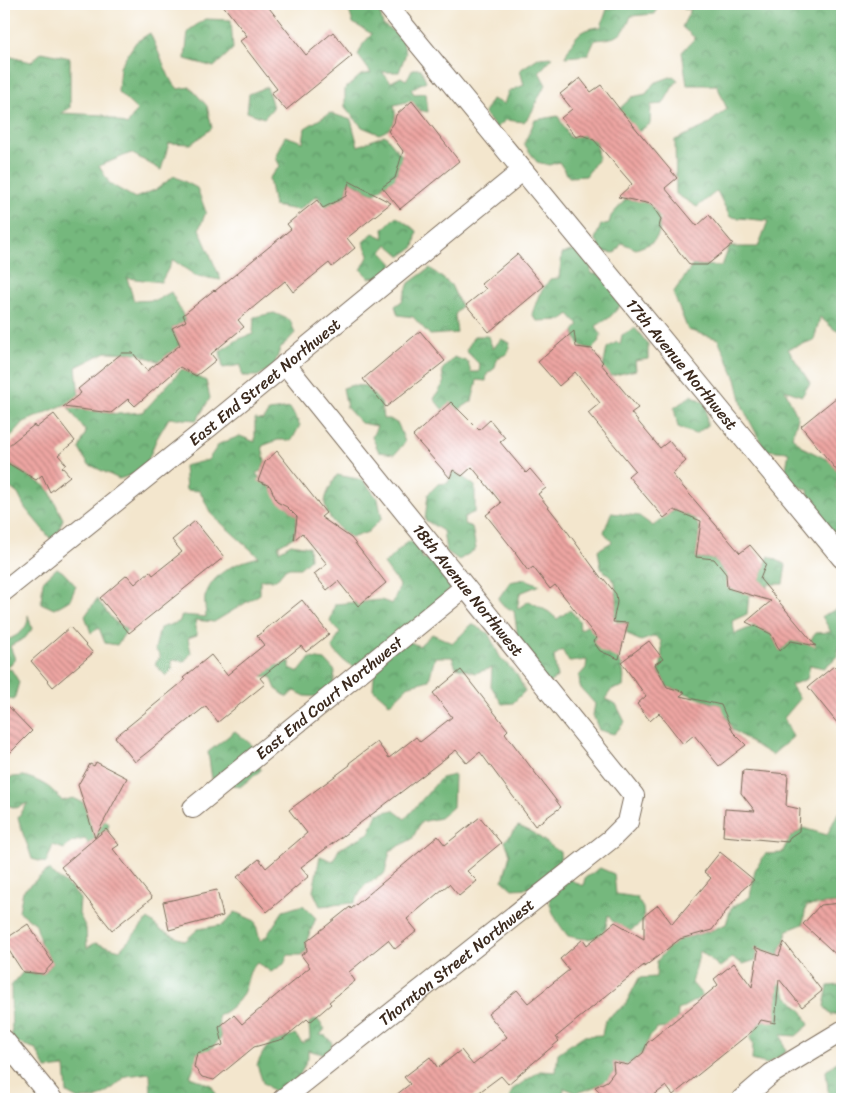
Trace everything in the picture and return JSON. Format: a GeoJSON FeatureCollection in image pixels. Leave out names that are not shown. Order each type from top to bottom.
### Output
{"type":"FeatureCollection","features":[{"type":"Feature","properties":{"kind":"street","name":"17th Avenue Northwest"},"geometry":{"type":"LineString","coordinates":[[386,4],[842,558]]}},
{"type":"Feature","properties":{"kind":"street","name":"East End Street Northwest"},"geometry":{"type":"LineString","coordinates":[[4,591],[522,170]]}},
{"type":"Feature","properties":{"kind":"street","name":"18th Avenue Northwest"},"geometry":{"type":"LineString","coordinates":[[285,364],[634,796],[628,822]]}},
{"type":"Feature","properties":{"kind":"street","name":"East End Court Northwest"},"geometry":{"type":"LineString","coordinates":[[193,808],[465,587]]}},
{"type":"Feature","properties":{"kind":"street","name":"Thornton Street Northwest"},"geometry":{"type":"LineString","coordinates":[[283,1099],[611,839],[628,822]]}},
{"type":"Feature","properties":{"kind":"street"},"geometry":{"type":"LineString","coordinates":[[742,1099],[771,1074],[842,1031]]}},
{"type":"Feature","properties":{"kind":"street"},"geometry":{"type":"LineString","coordinates":[[4,1040],[52,1099]]}},
{"type":"Feature","properties":{"kind":"green space"},"geometry":{"type":"Polygon","coordinates":[[[352,4],[378,5],[383,25],[401,36],[406,53],[399,72],[382,72],[391,82],[401,77],[406,80],[413,69],[421,69],[426,81],[411,89],[414,94],[426,93],[428,112],[419,110],[411,101],[394,105],[394,123],[389,129],[379,134],[362,127],[345,107],[345,89],[361,75],[371,73],[358,55],[363,44],[372,34],[353,23],[348,7],[352,4]]]}},
{"type":"Feature","properties":{"kind":"green space"},"geometry":{"type":"Polygon","coordinates":[[[624,4],[659,4],[654,14],[631,16],[625,29],[618,36],[595,40],[588,55],[565,57],[578,35],[587,29],[601,27],[607,9],[623,6],[624,4]]]}},
{"type":"Feature","properties":{"kind":"green space"},"geometry":{"type":"Polygon","coordinates":[[[681,4],[842,4],[842,331],[835,330],[820,317],[814,340],[788,349],[810,383],[802,396],[785,390],[798,418],[792,437],[804,448],[840,466],[836,488],[842,489],[842,538],[811,513],[808,490],[784,481],[789,452],[765,450],[743,408],[736,379],[718,339],[688,330],[673,293],[693,265],[722,266],[729,247],[758,247],[768,221],[730,217],[717,191],[697,207],[676,194],[675,140],[704,127],[727,109],[717,85],[687,85],[682,52],[695,38],[682,27],[691,9],[684,9],[681,4]]]}},
{"type":"Feature","properties":{"kind":"green space"},"geometry":{"type":"Polygon","coordinates":[[[205,19],[231,20],[233,49],[214,67],[185,59],[188,31],[205,19]]]}},
{"type":"Feature","properties":{"kind":"green space"},"geometry":{"type":"Polygon","coordinates":[[[150,33],[170,79],[178,89],[190,87],[207,106],[212,128],[191,144],[169,143],[161,170],[131,153],[99,166],[110,184],[135,198],[157,189],[174,176],[197,188],[206,212],[199,229],[221,280],[196,276],[173,260],[161,282],[127,278],[134,301],[157,300],[171,292],[186,321],[172,328],[180,345],[160,362],[136,353],[106,352],[76,367],[79,397],[94,411],[118,414],[143,412],[182,369],[206,381],[210,398],[197,420],[169,418],[156,440],[144,471],[119,479],[88,464],[79,449],[86,432],[66,404],[24,422],[4,444],[4,55],[31,62],[42,52],[70,58],[70,108],[61,113],[103,115],[127,125],[137,110],[118,92],[120,66],[136,42],[150,33]]]}},
{"type":"Feature","properties":{"kind":"green space"},"geometry":{"type":"Polygon","coordinates":[[[553,57],[539,72],[546,85],[528,118],[524,122],[506,120],[496,128],[484,113],[492,99],[504,104],[508,92],[524,85],[520,70],[538,58],[553,57]]]}},
{"type":"Feature","properties":{"kind":"green space"},"geometry":{"type":"Polygon","coordinates":[[[673,76],[678,80],[663,104],[651,105],[650,124],[634,134],[615,113],[632,97],[646,94],[654,83],[673,76]]]}},
{"type":"Feature","properties":{"kind":"green space"},"geometry":{"type":"Polygon","coordinates":[[[267,87],[273,108],[264,118],[247,112],[249,94],[267,87]]]}},
{"type":"Feature","properties":{"kind":"green space"},"geometry":{"type":"Polygon","coordinates":[[[330,113],[351,120],[358,146],[385,135],[402,156],[395,178],[374,194],[349,181],[346,196],[326,207],[317,196],[298,210],[274,206],[269,178],[280,166],[276,158],[285,136],[303,142],[305,128],[330,113]]]}},
{"type":"Feature","properties":{"kind":"green space"},"geometry":{"type":"Polygon","coordinates":[[[558,116],[570,138],[582,135],[596,141],[598,159],[586,176],[569,177],[559,162],[549,165],[537,162],[524,144],[535,120],[558,116]]]}},
{"type":"Feature","properties":{"kind":"green space"},"geometry":{"type":"Polygon","coordinates":[[[626,199],[641,201],[655,210],[658,216],[659,233],[651,243],[636,249],[622,243],[615,253],[603,252],[595,239],[601,225],[609,223],[611,216],[626,199]]]}},
{"type":"Feature","properties":{"kind":"green space"},"geometry":{"type":"Polygon","coordinates":[[[396,216],[417,231],[414,247],[401,256],[387,244],[382,252],[393,264],[387,276],[369,278],[361,270],[369,255],[363,242],[373,233],[384,238],[383,229],[396,216]]]}},
{"type":"Feature","properties":{"kind":"green space"},"geometry":{"type":"Polygon","coordinates":[[[574,250],[591,266],[591,274],[598,274],[613,285],[621,305],[609,318],[596,326],[601,335],[598,343],[592,349],[582,346],[577,341],[574,331],[579,325],[569,314],[561,320],[537,321],[532,314],[539,295],[550,279],[559,278],[562,254],[574,250]]]}},
{"type":"Feature","properties":{"kind":"green space"},"geometry":{"type":"Polygon","coordinates":[[[430,268],[451,285],[461,306],[455,315],[457,333],[430,335],[413,317],[398,315],[395,306],[402,301],[409,283],[430,268]]]}},
{"type":"Feature","properties":{"kind":"green space"},"geometry":{"type":"Polygon","coordinates":[[[274,313],[290,320],[295,333],[280,349],[274,366],[258,376],[242,376],[241,365],[223,368],[220,351],[239,339],[253,334],[254,317],[274,313]]]}},
{"type":"Feature","properties":{"kind":"green space"},"geometry":{"type":"Polygon","coordinates":[[[635,328],[648,344],[648,359],[635,361],[636,370],[611,376],[603,368],[607,348],[617,342],[620,345],[622,335],[635,328]]]}},
{"type":"Feature","properties":{"kind":"green space"},"geometry":{"type":"Polygon","coordinates":[[[474,336],[488,336],[493,349],[501,339],[510,343],[507,354],[497,358],[495,368],[487,374],[486,381],[477,380],[472,401],[452,414],[442,409],[434,399],[444,383],[442,370],[454,357],[468,362],[471,372],[479,372],[480,365],[466,351],[474,336]]]}},
{"type":"Feature","properties":{"kind":"green space"},"geometry":{"type":"Polygon","coordinates":[[[353,385],[365,386],[381,403],[383,419],[390,419],[398,424],[405,442],[395,454],[379,452],[372,437],[377,426],[361,423],[347,408],[343,388],[353,385]]]}},
{"type":"Feature","properties":{"kind":"green space"},"geometry":{"type":"Polygon","coordinates":[[[692,395],[706,404],[707,426],[695,434],[678,427],[674,408],[692,395]]]}},
{"type":"Feature","properties":{"kind":"green space"},"geometry":{"type":"Polygon","coordinates":[[[290,408],[300,425],[292,440],[278,440],[262,446],[265,461],[262,471],[256,473],[263,483],[270,486],[297,517],[294,537],[279,545],[279,551],[291,544],[309,547],[310,559],[300,568],[286,568],[276,580],[260,580],[260,594],[214,622],[195,620],[197,635],[188,638],[191,653],[185,661],[172,660],[172,670],[166,676],[155,664],[160,656],[155,649],[160,628],[179,622],[182,615],[206,617],[205,597],[213,581],[233,566],[259,557],[211,514],[200,491],[186,490],[184,466],[208,460],[219,444],[240,436],[255,442],[255,419],[263,420],[269,411],[290,408]]]}},
{"type":"Feature","properties":{"kind":"green space"},"geometry":{"type":"Polygon","coordinates":[[[4,461],[48,488],[63,519],[54,543],[25,508],[18,494],[4,483],[4,461]]]}},
{"type":"Feature","properties":{"kind":"green space"},"geometry":{"type":"Polygon","coordinates":[[[453,470],[475,486],[475,512],[464,517],[464,524],[472,527],[476,549],[459,560],[446,551],[443,531],[425,520],[428,494],[438,484],[448,483],[453,470]]]}},
{"type":"Feature","properties":{"kind":"green space"},"geometry":{"type":"Polygon","coordinates":[[[337,475],[363,480],[378,499],[382,518],[368,532],[351,538],[339,528],[328,514],[325,500],[337,475]]]}},
{"type":"Feature","properties":{"kind":"green space"},"geometry":{"type":"Polygon","coordinates":[[[674,510],[694,518],[700,529],[696,558],[714,559],[726,574],[760,578],[769,556],[786,565],[783,584],[768,584],[765,597],[749,595],[747,614],[732,621],[735,634],[754,626],[771,634],[780,651],[791,641],[807,644],[816,633],[831,632],[822,616],[842,607],[842,641],[838,647],[838,656],[824,668],[810,665],[807,679],[791,685],[800,699],[784,718],[793,737],[772,755],[732,729],[720,705],[667,687],[659,671],[662,660],[661,641],[655,636],[641,641],[632,637],[626,632],[628,623],[617,622],[614,616],[617,602],[615,582],[601,568],[598,550],[612,542],[604,532],[611,513],[639,516],[653,526],[674,510]]]}},
{"type":"Feature","properties":{"kind":"green space"},"geometry":{"type":"Polygon","coordinates":[[[408,541],[423,546],[422,558],[438,561],[453,585],[408,641],[419,646],[432,634],[453,643],[472,624],[488,633],[500,657],[517,675],[525,691],[513,703],[502,704],[491,686],[492,668],[475,673],[456,667],[452,657],[435,657],[429,680],[410,685],[390,704],[373,689],[375,665],[359,670],[344,661],[332,648],[340,632],[330,622],[335,604],[381,600],[392,604],[400,586],[384,564],[408,541]]]}},
{"type":"Feature","properties":{"kind":"green space"},"geometry":{"type":"Polygon","coordinates":[[[57,568],[76,586],[70,600],[54,609],[41,603],[43,581],[57,568]]]}},
{"type":"Feature","properties":{"kind":"green space"},"geometry":{"type":"Polygon","coordinates":[[[525,579],[540,585],[520,593],[517,609],[529,601],[549,612],[557,619],[570,610],[579,620],[580,630],[590,624],[598,633],[593,641],[613,655],[621,664],[624,678],[623,687],[612,689],[605,699],[616,704],[625,722],[614,734],[599,730],[593,715],[595,704],[580,687],[579,676],[586,668],[587,660],[569,662],[562,650],[554,656],[557,677],[549,683],[510,652],[517,631],[514,611],[504,606],[498,599],[510,582],[525,579]]]}},
{"type":"Feature","properties":{"kind":"green space"},"geometry":{"type":"Polygon","coordinates":[[[97,599],[113,620],[127,630],[117,645],[105,643],[99,628],[91,633],[85,616],[97,599]]]}},
{"type":"Feature","properties":{"kind":"green space"},"geometry":{"type":"Polygon","coordinates":[[[28,615],[32,629],[25,638],[10,646],[15,659],[5,671],[11,669],[19,682],[14,700],[4,698],[4,641],[17,635],[24,629],[28,615]]]}},
{"type":"Feature","properties":{"kind":"green space"},"geometry":{"type":"Polygon","coordinates":[[[268,657],[279,666],[290,661],[290,668],[299,672],[310,658],[325,660],[335,671],[333,688],[322,697],[305,696],[295,691],[287,697],[276,689],[271,677],[261,676],[268,657]]]}},
{"type":"Feature","properties":{"kind":"green space"},"geometry":{"type":"Polygon","coordinates":[[[235,731],[253,746],[261,770],[240,787],[212,779],[208,752],[235,731]]]}},
{"type":"Feature","properties":{"kind":"green space"},"geometry":{"type":"Polygon","coordinates":[[[454,775],[453,807],[440,818],[421,822],[412,839],[390,851],[385,873],[364,886],[354,903],[320,906],[313,891],[320,856],[333,861],[339,849],[369,833],[377,814],[393,810],[405,819],[441,778],[454,775]]]}},
{"type":"Feature","properties":{"kind":"green space"},"geometry":{"type":"Polygon","coordinates":[[[24,776],[45,785],[54,791],[62,801],[73,798],[84,803],[87,815],[100,816],[109,824],[105,838],[89,844],[85,839],[72,842],[64,849],[53,845],[46,863],[32,859],[18,817],[28,803],[16,808],[4,804],[4,778],[24,776]]]}},
{"type":"Feature","properties":{"kind":"green space"},"geometry":{"type":"Polygon","coordinates":[[[838,813],[842,814],[842,905],[836,903],[806,906],[803,924],[788,930],[779,956],[758,949],[756,960],[743,964],[732,958],[720,967],[700,951],[692,983],[703,996],[678,1010],[677,1027],[657,1029],[650,1036],[643,1053],[628,1065],[613,1062],[614,1072],[602,1083],[577,1093],[564,1088],[563,1099],[509,1099],[513,1089],[540,1071],[556,1072],[558,1053],[583,1036],[602,1035],[605,1020],[625,1005],[639,978],[656,977],[657,961],[670,946],[680,939],[708,932],[726,924],[731,908],[750,897],[755,870],[765,854],[782,853],[790,837],[803,828],[827,835],[838,813]]]}},
{"type":"Feature","properties":{"kind":"green space"},"geometry":{"type":"Polygon","coordinates":[[[518,826],[535,834],[560,852],[564,874],[576,883],[583,886],[585,878],[600,868],[614,874],[616,894],[636,897],[643,908],[644,921],[630,931],[612,921],[608,915],[605,932],[600,935],[587,939],[568,936],[558,923],[552,910],[549,897],[549,881],[541,879],[530,888],[512,889],[503,881],[510,854],[505,841],[518,826]]]}},
{"type":"Feature","properties":{"kind":"green space"},"geometry":{"type":"Polygon","coordinates":[[[48,870],[72,889],[80,899],[79,914],[86,928],[87,948],[95,943],[120,950],[148,919],[161,930],[185,941],[198,929],[223,925],[235,912],[255,921],[260,941],[266,937],[283,911],[303,905],[316,918],[306,942],[307,951],[301,955],[288,955],[284,964],[271,972],[257,962],[250,972],[244,991],[239,999],[230,1009],[218,1016],[221,1038],[194,1067],[190,1077],[211,1085],[219,1099],[176,1099],[176,1094],[167,1099],[151,1099],[150,1073],[126,1076],[96,1099],[78,1099],[67,1093],[65,1067],[46,1069],[36,1049],[12,1041],[11,986],[23,972],[43,974],[53,963],[41,946],[36,924],[19,911],[23,891],[48,870]]]}},
{"type":"Feature","properties":{"kind":"green space"},"geometry":{"type":"Polygon","coordinates":[[[768,972],[780,983],[787,996],[803,1012],[809,1025],[796,1036],[781,1035],[786,1052],[767,1064],[752,1060],[753,1044],[750,1038],[758,1025],[764,1020],[768,972]]]}},
{"type":"Feature","properties":{"kind":"green space"},"geometry":{"type":"Polygon","coordinates":[[[842,979],[842,1013],[831,1015],[824,1006],[828,986],[840,985],[842,979]]]}},
{"type":"Feature","properties":{"kind":"green space"},"geometry":{"type":"Polygon","coordinates":[[[317,1019],[325,1029],[320,1035],[326,1036],[332,1043],[330,1052],[322,1054],[308,1050],[308,1058],[294,1087],[278,1094],[263,1083],[257,1065],[264,1050],[271,1044],[295,1034],[302,1043],[310,1039],[309,1023],[317,1019]]]}},
{"type":"Feature","properties":{"kind":"green space"},"geometry":{"type":"Polygon","coordinates":[[[842,1057],[842,1099],[829,1099],[826,1071],[842,1057]]]}},
{"type":"Feature","properties":{"kind":"building"},"geometry":{"type":"Polygon","coordinates":[[[222,4],[266,4],[306,55],[333,32],[352,56],[286,110],[271,93],[277,89],[240,41],[247,36],[222,4]]]}},
{"type":"Feature","properties":{"kind":"building"},"geometry":{"type":"Polygon","coordinates":[[[580,78],[591,92],[601,85],[677,178],[665,188],[697,226],[709,215],[733,244],[707,265],[690,265],[659,227],[661,219],[651,204],[618,197],[632,184],[594,140],[582,135],[576,137],[561,118],[572,109],[560,94],[580,78]]]}},
{"type":"Feature","properties":{"kind":"building"},"geometry":{"type":"Polygon","coordinates":[[[412,101],[459,161],[400,209],[382,187],[395,178],[403,151],[388,131],[394,123],[396,115],[412,101]]]}},
{"type":"Feature","properties":{"kind":"building"},"geometry":{"type":"Polygon","coordinates":[[[349,181],[391,203],[347,238],[355,248],[332,267],[329,263],[293,292],[285,281],[238,320],[244,327],[211,354],[216,360],[196,376],[180,367],[135,406],[128,399],[111,413],[63,407],[81,393],[78,389],[122,353],[133,353],[147,371],[180,345],[172,328],[186,321],[183,315],[291,229],[287,224],[317,200],[323,208],[346,196],[349,181]]]}},
{"type":"Feature","properties":{"kind":"building"},"geometry":{"type":"Polygon","coordinates":[[[517,254],[544,286],[489,332],[466,305],[486,289],[481,284],[517,254]]]}},
{"type":"Feature","properties":{"kind":"building"},"geometry":{"type":"Polygon","coordinates":[[[420,331],[445,361],[386,407],[363,379],[420,331]]]}},
{"type":"Feature","properties":{"kind":"building"},"geometry":{"type":"Polygon","coordinates":[[[574,331],[576,347],[592,349],[603,362],[601,364],[638,408],[631,413],[660,448],[669,441],[686,461],[672,474],[740,553],[750,545],[766,564],[760,579],[816,646],[791,641],[780,651],[771,634],[746,622],[771,601],[727,588],[726,574],[714,559],[696,557],[701,521],[674,510],[664,518],[628,476],[635,470],[588,413],[600,403],[575,372],[559,386],[538,362],[574,331]]]}},
{"type":"Feature","properties":{"kind":"building"},"geometry":{"type":"Polygon","coordinates":[[[842,393],[842,477],[801,426],[842,393]]]}},
{"type":"Feature","properties":{"kind":"building"},"geometry":{"type":"Polygon","coordinates":[[[451,402],[479,430],[490,420],[505,438],[500,442],[526,473],[530,469],[546,488],[538,494],[602,579],[616,594],[617,602],[613,622],[628,623],[619,659],[600,651],[593,641],[597,638],[555,585],[550,589],[533,567],[528,571],[486,515],[501,503],[472,467],[462,476],[453,470],[450,478],[413,436],[451,402]]]}},
{"type":"Feature","properties":{"kind":"building"},"geometry":{"type":"Polygon","coordinates":[[[54,414],[75,441],[58,455],[66,464],[62,467],[70,476],[50,492],[42,475],[36,480],[4,461],[4,449],[34,425],[36,428],[54,414]]]}},
{"type":"Feature","properties":{"kind":"building"},"geometry":{"type":"Polygon","coordinates":[[[277,451],[326,513],[321,517],[351,538],[386,583],[358,606],[338,581],[327,590],[314,574],[327,564],[302,533],[294,540],[297,517],[287,507],[277,502],[270,486],[258,481],[265,462],[277,451]]]}},
{"type":"Feature","properties":{"kind":"building"},"geometry":{"type":"Polygon","coordinates":[[[195,521],[224,557],[129,633],[100,598],[127,575],[135,584],[150,571],[153,575],[182,552],[172,540],[195,521]]]}},
{"type":"Feature","properties":{"kind":"building"},"geometry":{"type":"Polygon","coordinates":[[[302,600],[329,634],[306,652],[301,646],[260,678],[265,684],[218,722],[206,706],[135,762],[115,737],[185,680],[183,678],[211,655],[227,675],[264,645],[257,636],[302,600]]]}},
{"type":"Feature","properties":{"kind":"building"},"geometry":{"type":"Polygon","coordinates":[[[70,627],[93,653],[53,687],[31,661],[70,627]]]}},
{"type":"Feature","properties":{"kind":"building"},"geometry":{"type":"Polygon","coordinates":[[[649,641],[663,659],[655,664],[667,687],[685,692],[680,696],[721,705],[733,732],[746,745],[719,766],[694,735],[683,744],[659,713],[650,721],[637,704],[646,696],[621,662],[649,641]]]}},
{"type":"Feature","properties":{"kind":"building"},"geometry":{"type":"Polygon","coordinates":[[[834,666],[842,676],[842,729],[808,687],[834,666]]]}},
{"type":"Feature","properties":{"kind":"building"},"geometry":{"type":"Polygon","coordinates":[[[461,670],[508,730],[505,733],[561,807],[535,826],[480,752],[467,763],[456,750],[301,867],[309,876],[267,912],[237,877],[259,859],[266,868],[307,833],[289,810],[350,765],[349,763],[377,742],[389,758],[416,737],[420,742],[452,717],[433,693],[461,670]]]}},
{"type":"Feature","properties":{"kind":"building"},"geometry":{"type":"Polygon","coordinates":[[[4,702],[32,731],[4,759],[4,702]]]}},
{"type":"Feature","properties":{"kind":"building"},"geometry":{"type":"Polygon","coordinates":[[[96,762],[127,778],[95,838],[78,785],[90,764],[94,766],[96,762]]]}},
{"type":"Feature","properties":{"kind":"building"},"geometry":{"type":"Polygon","coordinates":[[[743,770],[788,774],[786,806],[800,809],[799,831],[790,837],[788,842],[723,836],[725,809],[755,811],[741,793],[743,770]]]}},
{"type":"Feature","properties":{"kind":"building"},"geometry":{"type":"Polygon","coordinates":[[[480,817],[501,843],[467,871],[477,881],[459,896],[449,884],[407,919],[417,931],[395,949],[388,940],[349,972],[355,981],[329,1002],[331,1004],[310,1022],[307,1019],[283,1039],[254,1047],[214,1080],[202,1077],[194,1067],[197,1053],[223,1045],[219,1027],[234,1015],[242,1024],[310,967],[301,955],[307,951],[306,942],[350,907],[351,909],[438,836],[445,845],[480,817]]]}},
{"type":"Feature","properties":{"kind":"building"},"geometry":{"type":"Polygon","coordinates":[[[106,829],[119,845],[113,849],[152,898],[112,930],[61,867],[106,829]]]}},
{"type":"Feature","properties":{"kind":"building"},"geometry":{"type":"Polygon","coordinates":[[[720,852],[754,880],[742,890],[712,930],[680,939],[644,967],[644,965],[556,1037],[559,1041],[508,1084],[501,1076],[470,1099],[391,1099],[410,1084],[404,1077],[430,1057],[438,1068],[461,1050],[473,1065],[507,1037],[488,1014],[517,990],[528,1003],[569,970],[560,959],[583,939],[587,945],[615,922],[644,939],[644,916],[658,905],[672,924],[711,878],[704,872],[720,852]]]}},
{"type":"Feature","properties":{"kind":"building"},"geometry":{"type":"Polygon","coordinates":[[[217,890],[223,916],[169,930],[163,902],[217,890]]]}},
{"type":"Feature","properties":{"kind":"building"},"geometry":{"type":"Polygon","coordinates":[[[842,903],[842,960],[803,924],[820,905],[842,903]]]}},
{"type":"Feature","properties":{"kind":"building"},"geometry":{"type":"Polygon","coordinates":[[[28,924],[53,963],[43,974],[23,972],[4,943],[4,940],[28,924]]]}},
{"type":"Feature","properties":{"kind":"building"},"geometry":{"type":"Polygon","coordinates":[[[784,942],[822,991],[802,1007],[779,979],[775,1023],[761,1020],[756,1028],[673,1095],[666,1086],[649,1099],[606,1099],[595,1087],[607,1081],[614,1072],[613,1062],[628,1065],[643,1053],[647,1043],[718,985],[714,979],[734,963],[752,987],[758,952],[754,947],[779,956],[784,942]]]}}]}
